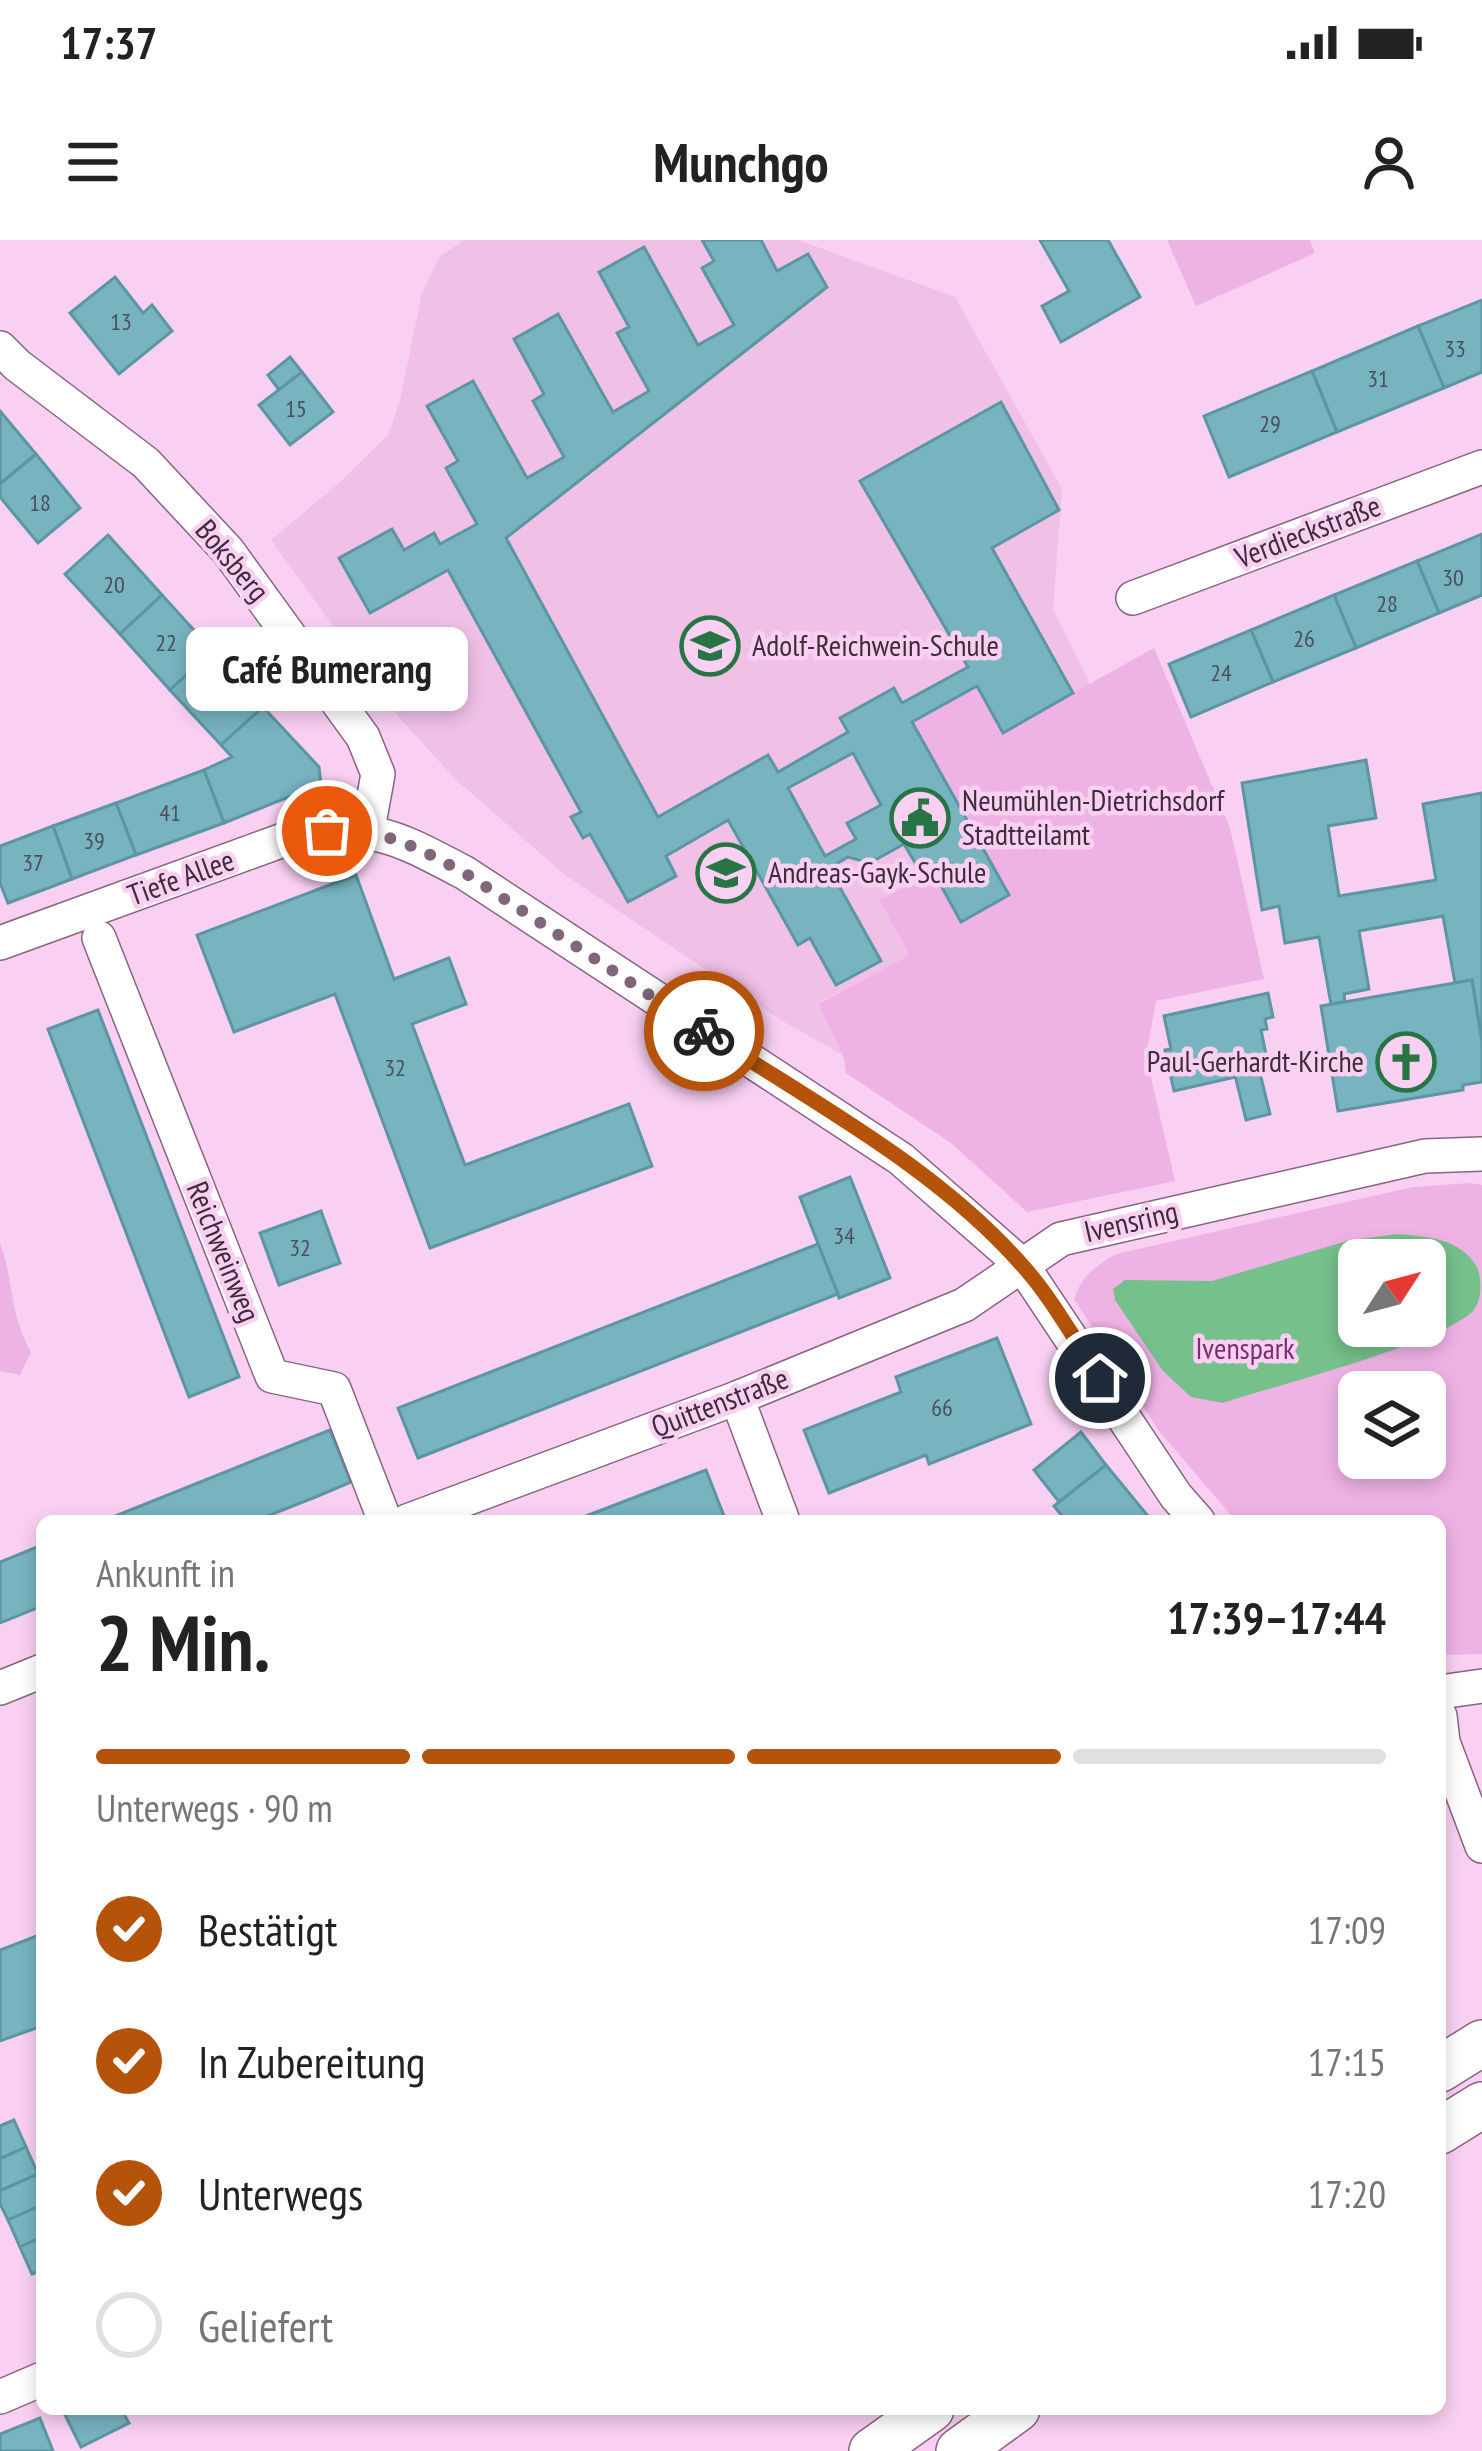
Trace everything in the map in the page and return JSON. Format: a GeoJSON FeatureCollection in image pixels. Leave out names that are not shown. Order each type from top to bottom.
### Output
{"type":"FeatureCollection","features":[{"type":"Feature","properties":{"kind":"street","name":"Boksberg"},"geometry":{"type":"LineString","coordinates":[[0,348],[146,464],[228,551],[364,737],[378,774],[368,830]]}},
{"type":"Feature","properties":{"kind":"street","name":"Verdieckstraße"},"geometry":{"type":"LineString","coordinates":[[1133,598],[1482,466]]}},
{"type":"Feature","properties":{"kind":"street","name":"Tiefe Allee"},"geometry":{"type":"LineString","coordinates":[[0,943],[286,838],[368,830],[465,873],[901,1160],[1022,1264]]}},
{"type":"Feature","properties":{"kind":"street","name":"Reichweinweg"},"geometry":{"type":"LineString","coordinates":[[99,938],[272,1376],[334,1389],[383,1515]]}},
{"type":"Feature","properties":{"kind":"street","name":"Ivensring"},"geometry":{"type":"LineString","coordinates":[[1022,1264],[1061,1239],[1095,1230],[1425,1156],[1482,1154]]}},
{"type":"Feature","properties":{"kind":"street","name":"Quittenstraße"},"geometry":{"type":"LineString","coordinates":[[423,1515],[737,1397],[964,1305],[1022,1264]]}},
{"type":"Feature","properties":{"kind":"street"},"geometry":{"type":"LineString","coordinates":[[1022,1264],[1193,1515]]}},
{"type":"Feature","properties":{"kind":"street"},"geometry":{"type":"LineString","coordinates":[[737,1397],[781,1515]]}},
{"type":"Feature","properties":{"kind":"street"},"geometry":{"type":"LineString","coordinates":[[0,1688],[36,1673]]}},
{"type":"Feature","properties":{"kind":"street"},"geometry":{"type":"LineString","coordinates":[[1446,1691],[1482,1686]]}},
{"type":"Feature","properties":{"kind":"street"},"geometry":{"type":"LineString","coordinates":[[1446,1750],[1482,1846]]}},
{"type":"Feature","properties":{"kind":"street"},"geometry":{"type":"LineString","coordinates":[[1446,2065],[1482,2043]]}},
{"type":"Feature","properties":{"kind":"street"},"geometry":{"type":"LineString","coordinates":[[1446,2127],[1482,2105]]}},
{"type":"Feature","properties":{"kind":"street"},"geometry":{"type":"LineString","coordinates":[[0,2397],[36,2382]]}},
{"type":"Feature","properties":{"kind":"street"},"geometry":{"type":"LineString","coordinates":[[872,2451],[923,2415]]}},
{"type":"Feature","properties":{"kind":"street"},"geometry":{"type":"LineString","coordinates":[[959,2451],[1010,2415]]}},
{"type":"Feature","properties":{"kind":"shaded area","name":"Adolf-Reichwein-Schule"},"geometry":{"type":"Polygon","coordinates":[[[465,240],[798,240],[955,297],[1062,489],[1053,609],[1090,684],[1003,733],[1009,895],[961,922],[881,901],[911,955],[818,1003],[843,1055],[784,1022],[565,875],[455,779],[398,716],[271,540],[388,435],[422,293],[440,256],[465,240]]]}},
{"type":"Feature","properties":{"kind":"shaded area"},"geometry":{"type":"Polygon","coordinates":[[[1396,1234],[1434,1239],[1361,1239],[1396,1234]]]}},
{"type":"Feature","properties":{"kind":"shaded area"},"geometry":{"type":"Polygon","coordinates":[[[1446,1242],[1470,1257],[1480,1278],[1477,1305],[1446,1328],[1446,1242]]]}},
{"type":"Feature","properties":{"kind":"shaded area"},"geometry":{"type":"Polygon","coordinates":[[[1338,1244],[1338,1347],[1399,1347],[1223,1403],[1191,1397],[1163,1371],[1115,1300],[1113,1289],[1125,1280],[1212,1281],[1338,1244]]]}},
{"type":"Feature","properties":{"kind":"green space"},"geometry":{"type":"Polygon","coordinates":[[[1167,240],[1310,240],[1315,253],[1196,306],[1167,240]]]}},
{"type":"Feature","properties":{"kind":"green space"},"geometry":{"type":"Polygon","coordinates":[[[1154,648],[1230,828],[1264,979],[1156,1001],[1146,1056],[1175,1181],[1027,1212],[951,1143],[846,1073],[843,1055],[818,1004],[910,955],[880,901],[933,871],[961,922],[1009,895],[912,722],[977,686],[1003,732],[1154,648]]]}},
{"type":"Feature","properties":{"kind":"green space","name":"Ivenspark"},"geometry":{"type":"Polygon","coordinates":[[[1482,1185],[1482,1654],[1446,1655],[1446,1515],[1231,1515],[1159,1431],[1074,1299],[1090,1272],[1116,1254],[1413,1187],[1482,1185]]]}},
{"type":"Feature","properties":{"kind":"green space"},"geometry":{"type":"Polygon","coordinates":[[[0,1243],[19,1323],[31,1352],[20,1375],[0,1371],[0,1243]]]}},
{"type":"Feature","properties":{"kind":"building"},"geometry":{"type":"Polygon","coordinates":[[[702,240],[761,240],[777,271],[808,254],[827,287],[506,538],[658,817],[768,755],[778,772],[848,732],[840,718],[894,688],[902,703],[968,667],[860,481],[1001,402],[1059,510],[992,548],[1073,693],[1003,733],[977,686],[912,722],[1009,895],[961,922],[933,871],[923,876],[904,844],[870,863],[848,857],[829,868],[881,961],[836,985],[810,938],[798,945],[728,820],[666,856],[676,876],[628,902],[590,834],[583,838],[571,817],[581,812],[448,570],[370,613],[339,558],[392,529],[404,550],[434,533],[440,544],[477,524],[446,468],[458,461],[427,406],[473,381],[527,478],[564,457],[533,401],[544,394],[514,339],[558,314],[613,412],[649,391],[617,333],[629,327],[599,272],[644,247],[698,345],[734,325],[702,268],[714,261],[702,240]],[[853,753],[788,788],[825,856],[856,839],[847,823],[881,805],[853,753]]]}},
{"type":"Feature","properties":{"kind":"building"},"geometry":{"type":"Polygon","coordinates":[[[1040,240],[1108,240],[1140,297],[1061,342],[1042,306],[1069,291],[1040,240]]]}},
{"type":"Feature","properties":{"kind":"building"},"geometry":{"type":"Polygon","coordinates":[[[115,277],[143,313],[152,305],[172,331],[119,374],[70,313],[115,277]]]}},
{"type":"Feature","properties":{"kind":"building"},"geometry":{"type":"Polygon","coordinates":[[[1482,300],[1482,372],[1444,388],[1418,326],[1482,300]]]}},
{"type":"Feature","properties":{"kind":"building"},"geometry":{"type":"Polygon","coordinates":[[[1418,326],[1444,388],[1337,432],[1312,371],[1418,326]]]}},
{"type":"Feature","properties":{"kind":"building"},"geometry":{"type":"Polygon","coordinates":[[[290,357],[302,372],[279,390],[268,375],[290,357]]]}},
{"type":"Feature","properties":{"kind":"building"},"geometry":{"type":"Polygon","coordinates":[[[1312,371],[1337,432],[1229,477],[1204,416],[1312,371]]]}},
{"type":"Feature","properties":{"kind":"building"},"geometry":{"type":"Polygon","coordinates":[[[302,372],[333,412],[290,445],[259,405],[302,372]]]}},
{"type":"Feature","properties":{"kind":"building"},"geometry":{"type":"Polygon","coordinates":[[[0,411],[36,454],[0,484],[0,411]]]}},
{"type":"Feature","properties":{"kind":"building"},"geometry":{"type":"Polygon","coordinates":[[[36,454],[80,508],[38,543],[0,497],[0,484],[36,454]]]}},
{"type":"Feature","properties":{"kind":"building"},"geometry":{"type":"Polygon","coordinates":[[[1482,534],[1482,595],[1439,613],[1417,561],[1482,534]]]}},
{"type":"Feature","properties":{"kind":"building"},"geometry":{"type":"Polygon","coordinates":[[[108,535],[162,595],[120,634],[65,574],[108,535]]]}},
{"type":"Feature","properties":{"kind":"building"},"geometry":{"type":"Polygon","coordinates":[[[1417,561],[1439,613],[1356,648],[1334,595],[1417,561]]]}},
{"type":"Feature","properties":{"kind":"building"},"geometry":{"type":"Polygon","coordinates":[[[162,595],[213,651],[170,690],[120,634],[162,595]]]}},
{"type":"Feature","properties":{"kind":"building"},"geometry":{"type":"Polygon","coordinates":[[[1334,595],[1356,648],[1273,682],[1251,630],[1334,595]]]}},
{"type":"Feature","properties":{"kind":"building"},"geometry":{"type":"Polygon","coordinates":[[[1251,630],[1273,682],[1191,717],[1169,664],[1251,630]]]}},
{"type":"Feature","properties":{"kind":"building"},"geometry":{"type":"Polygon","coordinates":[[[213,651],[263,707],[221,745],[170,690],[213,651]]]}},
{"type":"Feature","properties":{"kind":"building"},"geometry":{"type":"Polygon","coordinates":[[[263,707],[319,767],[321,784],[224,823],[204,770],[232,757],[221,745],[263,707]]]}},
{"type":"Feature","properties":{"kind":"building"},"geometry":{"type":"Polygon","coordinates":[[[1366,760],[1376,818],[1328,826],[1339,896],[1436,880],[1423,804],[1482,793],[1482,1042],[1472,980],[1455,983],[1443,916],[1359,931],[1369,989],[1344,994],[1345,1002],[1331,1004],[1319,937],[1285,943],[1279,906],[1262,910],[1242,783],[1366,760]]]}},
{"type":"Feature","properties":{"kind":"building"},"geometry":{"type":"Polygon","coordinates":[[[204,770],[224,823],[136,855],[116,803],[204,770]]]}},
{"type":"Feature","properties":{"kind":"building"},"geometry":{"type":"Polygon","coordinates":[[[116,803],[136,855],[72,879],[53,826],[116,803]]]}},
{"type":"Feature","properties":{"kind":"building"},"geometry":{"type":"Polygon","coordinates":[[[53,826],[72,879],[8,903],[0,883],[0,846],[53,826]]]}},
{"type":"Feature","properties":{"kind":"building"},"geometry":{"type":"Polygon","coordinates":[[[356,875],[394,979],[449,958],[466,1004],[412,1024],[465,1165],[629,1104],[652,1166],[430,1248],[335,994],[234,1032],[197,935],[356,875]]]}},
{"type":"Feature","properties":{"kind":"building","name":"Paul-Gerhardt-Kirche"},"geometry":{"type":"Polygon","coordinates":[[[1472,980],[1482,1042],[1482,1082],[1463,1085],[1463,1090],[1338,1111],[1321,1006],[1472,980]]]}},
{"type":"Feature","properties":{"kind":"building"},"geometry":{"type":"Polygon","coordinates":[[[1268,993],[1273,1017],[1265,1019],[1267,1029],[1261,1030],[1267,1059],[1233,1067],[1236,1077],[1174,1091],[1164,1016],[1268,993]]]}},
{"type":"Feature","properties":{"kind":"building"},"geometry":{"type":"Polygon","coordinates":[[[98,1010],[239,1377],[189,1397],[48,1029],[98,1010]]]}},
{"type":"Feature","properties":{"kind":"building"},"geometry":{"type":"Polygon","coordinates":[[[1257,1061],[1270,1114],[1246,1120],[1233,1067],[1257,1061]]]}},
{"type":"Feature","properties":{"kind":"building"},"geometry":{"type":"Polygon","coordinates":[[[850,1177],[890,1278],[839,1298],[800,1197],[850,1177]]]}},
{"type":"Feature","properties":{"kind":"building"},"geometry":{"type":"Polygon","coordinates":[[[321,1211],[340,1263],[279,1285],[260,1233],[321,1211]]]}},
{"type":"Feature","properties":{"kind":"building"},"geometry":{"type":"Polygon","coordinates":[[[818,1244],[838,1294],[418,1458],[398,1408],[818,1244]]]}},
{"type":"Feature","properties":{"kind":"building"},"geometry":{"type":"Polygon","coordinates":[[[997,1338],[1031,1424],[929,1464],[926,1455],[829,1493],[804,1430],[901,1392],[896,1377],[997,1338]]]}},
{"type":"Feature","properties":{"kind":"building"},"geometry":{"type":"Polygon","coordinates":[[[330,1430],[351,1482],[270,1515],[118,1515],[330,1430]]]}},
{"type":"Feature","properties":{"kind":"building"},"geometry":{"type":"Polygon","coordinates":[[[1081,1432],[1106,1465],[1059,1502],[1034,1470],[1081,1432]]]}},
{"type":"Feature","properties":{"kind":"building"},"geometry":{"type":"Polygon","coordinates":[[[1106,1465],[1147,1515],[1061,1515],[1054,1506],[1106,1465]]]}},
{"type":"Feature","properties":{"kind":"building"},"geometry":{"type":"Polygon","coordinates":[[[706,1470],[724,1515],[589,1515],[706,1470]]]}},
{"type":"Feature","properties":{"kind":"building"},"geometry":{"type":"Polygon","coordinates":[[[36,1547],[36,1608],[0,1623],[0,1562],[36,1547]]]}},
{"type":"Feature","properties":{"kind":"building"},"geometry":{"type":"Polygon","coordinates":[[[36,1936],[36,2028],[0,2041],[0,1950],[36,1936]]]}},
{"type":"Feature","properties":{"kind":"building"},"geometry":{"type":"Polygon","coordinates":[[[14,2120],[26,2147],[0,2159],[0,2126],[14,2120]]]}},
{"type":"Feature","properties":{"kind":"building"},"geometry":{"type":"Polygon","coordinates":[[[26,2147],[36,2175],[0,2191],[0,2159],[26,2147]]]}},
{"type":"Feature","properties":{"kind":"building"},"geometry":{"type":"Polygon","coordinates":[[[36,2175],[36,2208],[8,2220],[0,2191],[36,2175]]]}},
{"type":"Feature","properties":{"kind":"building"},"geometry":{"type":"Polygon","coordinates":[[[36,2208],[36,2240],[20,2247],[8,2220],[36,2208]]]}},
{"type":"Feature","properties":{"kind":"building"},"geometry":{"type":"Polygon","coordinates":[[[36,2240],[36,2272],[32,2274],[20,2247],[36,2240]]]}},
{"type":"Feature","properties":{"kind":"building"},"geometry":{"type":"Polygon","coordinates":[[[65,2415],[124,2415],[129,2423],[81,2447],[65,2415]]]}},
{"type":"Feature","properties":{"kind":"building"},"geometry":{"type":"Polygon","coordinates":[[[40,2418],[53,2451],[0,2451],[0,2434],[40,2418]]]}},
{"type":"Feature","properties":{"kind":"way so far"},"geometry":{"type":"LineString","coordinates":[[327,831],[368,830],[465,873],[704,1031]]}},
{"type":"Feature","properties":{"kind":"place","name":"Adolf-Reichwein-Schule"},"geometry":{"type":"Point","coordinates":[710,646]}},
{"type":"Feature","properties":{"kind":"place","name":"Neumühlen-Dietrichsdorf Stadtteilamt"},"geometry":{"type":"Point","coordinates":[920,818]}},
{"type":"Feature","properties":{"kind":"place","name":"Café Bumerang"},"geometry":{"type":"Point","coordinates":[327,831]}},
{"type":"Feature","properties":{"kind":"place","name":"Andreas-Gayk-Schule"},"geometry":{"type":"Point","coordinates":[726,873]}},
{"type":"Feature","properties":{"kind":"place","name":"Paul-Gerhardt-Kirche"},"geometry":{"type":"Point","coordinates":[1406,1062]}},
{"type":"Feature","properties":{"kind":"route"},"geometry":{"type":"LineString","coordinates":[[704,1031],[901,1160],[964,1210],[1022,1264],[1100,1378]]}}]}
